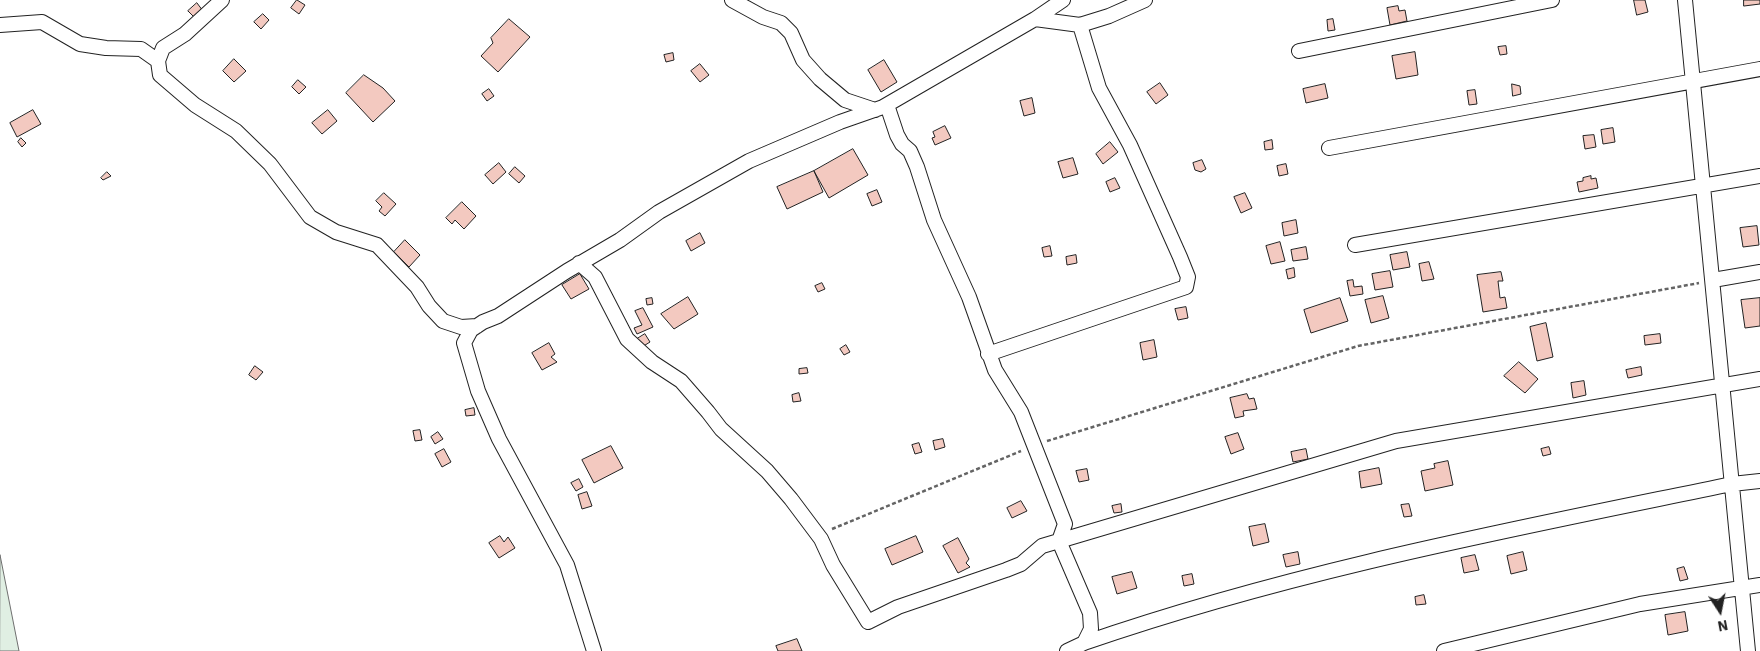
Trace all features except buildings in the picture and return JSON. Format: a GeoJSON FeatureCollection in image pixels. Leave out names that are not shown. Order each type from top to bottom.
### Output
{"type":"FeatureCollection","features":[{"type":"Feature","properties":{"kind":"street"},"geometry":{"type":"LineString","coordinates":[[222,0],[185,34],[163,48],[158,61],[160,75],[195,105],[236,132],[270,164],[310,217],[336,232],[377,245],[418,287],[429,306],[443,321],[461,327],[476,326]]}},
{"type":"Feature","properties":{"kind":"street"},"geometry":{"type":"LineString","coordinates":[[732,0],[754,13],[782,23],[791,33],[803,60],[820,79],[845,100],[881,107],[902,144],[910,151],[934,220],[969,297],[995,370],[1021,412],[1065,524],[1080,535]]}},
{"type":"Feature","properties":{"kind":"street"},"geometry":{"type":"LineString","coordinates":[[594,651],[567,565],[499,439],[478,391],[464,343],[471,330],[498,316],[579,263],[620,240],[659,212],[749,160],[881,107],[1035,19],[1063,0]]}},
{"type":"Feature","properties":{"kind":"street"},"geometry":{"type":"LineString","coordinates":[[1035,19],[1080,25],[1109,16],[1145,0]]}},
{"type":"Feature","properties":{"kind":"street"},"geometry":{"type":"LineString","coordinates":[[1299,51],[1552,0]]}},
{"type":"Feature","properties":{"kind":"street"},"geometry":{"type":"LineString","coordinates":[[1685,0],[1748,651]]}},
{"type":"Feature","properties":{"kind":"street"},"geometry":{"type":"LineString","coordinates":[[0,26],[42,22],[80,44],[106,48],[141,49],[158,61]]}},
{"type":"Feature","properties":{"kind":"street"},"geometry":{"type":"LineString","coordinates":[[988,354],[1186,287],[1188,277],[1180,258],[1130,145],[1099,88],[1080,25]]}},
{"type":"Feature","properties":{"kind":"street"},"geometry":{"type":"LineString","coordinates":[[1329,148],[1760,69]]}},
{"type":"Feature","properties":{"kind":"street"},"geometry":{"type":"LineString","coordinates":[[1355,245],[1760,176]]}},
{"type":"Feature","properties":{"kind":"street"},"geometry":{"type":"LineString","coordinates":[[579,263],[595,276],[627,339],[652,362],[681,381],[721,429],[767,471],[818,535],[868,622],[898,607],[1021,564],[1042,546],[1396,441],[1760,379]]}},
{"type":"Feature","properties":{"kind":"street"},"geometry":{"type":"LineString","coordinates":[[1712,280],[1760,272]]}},
{"type":"Feature","properties":{"kind":"street"},"geometry":{"type":"LineString","coordinates":[[1067,651],[1084,642],[1192,607],[1391,555],[1732,484],[1760,481]]}},
{"type":"Feature","properties":{"kind":"street"},"geometry":{"type":"LineString","coordinates":[[1065,524],[1059,541],[1090,613],[1091,629],[1084,642]]}},
{"type":"Feature","properties":{"kind":"street"},"geometry":{"type":"LineString","coordinates":[[1444,651],[1640,604],[1760,585]]}},
{"type":"Feature","properties":{"kind":"path"},"geometry":{"type":"LineString","coordinates":[[818,535],[1034,446],[1358,346],[1712,280]]}},
{"type":"Feature","properties":{"kind":"green space"},"geometry":{"type":"Polygon","coordinates":[[[0,555],[19,651],[0,651],[0,555]]]}}]}
